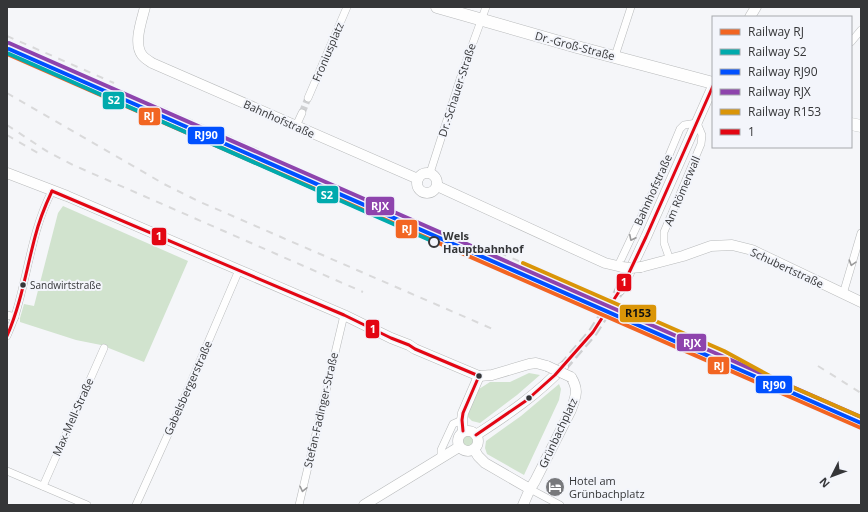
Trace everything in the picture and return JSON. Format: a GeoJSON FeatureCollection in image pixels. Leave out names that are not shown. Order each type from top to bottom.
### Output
{"type":"FeatureCollection","features":[{"type":"Feature","properties":{"kind":"main road","name":"Dr.-Groß-Straße"},"geometry":{"type":"LineString","coordinates":[[437,7],[615,56],[712,85]]}},
{"type":"Feature","properties":{"kind":"street","name":"Bahnhofstraße"},"geometry":{"type":"LineString","coordinates":[[145,7],[138,42],[142,56],[152,63],[418,179]]}},
{"type":"Feature","properties":{"kind":"street","name":"Froniusplatz"},"geometry":{"type":"LineString","coordinates":[[308,98],[347,7]]}},
{"type":"Feature","properties":{"kind":"street","name":"Dr.-Schauer-Straße"},"geometry":{"type":"LineString","coordinates":[[430,173],[462,73],[486,7]]}},
{"type":"Feature","properties":{"kind":"street"},"geometry":{"type":"LineString","coordinates":[[615,56],[631,7]]}},
{"type":"Feature","properties":{"kind":"street"},"geometry":{"type":"LineString","coordinates":[[751,16],[756,7]]}},
{"type":"Feature","properties":{"kind":"street"},"geometry":{"type":"LineString","coordinates":[[852,41],[861,30]]}},
{"type":"Feature","properties":{"kind":"street","name":"Am Römerwall"},"geometry":{"type":"LineString","coordinates":[[620,290],[646,237],[712,87]]}},
{"type":"Feature","properties":{"kind":"street"},"geometry":{"type":"LineString","coordinates":[[296,126],[302,113]]}},
{"type":"Feature","properties":{"kind":"street","name":"Bahnhofstraße"},"geometry":{"type":"LineString","coordinates":[[620,267],[680,129],[684,125],[696,122]]}},
{"type":"Feature","properties":{"kind":"street","name":"Am Römerwall"},"geometry":{"type":"LineString","coordinates":[[670,260],[664,243],[664,232],[701,144],[702,135],[696,122]]}},
{"type":"Feature","properties":{"kind":"street"},"geometry":{"type":"LineString","coordinates":[[7,173],[344,315],[391,338],[479,376],[464,413],[462,420],[463,431]]}},
{"type":"Feature","properties":{"kind":"street"},"geometry":{"type":"LineString","coordinates":[[430,173],[437,180],[437,186],[433,192],[424,193],[417,186],[418,179],[424,174],[430,173]]}},
{"type":"Feature","properties":{"kind":"street"},"geometry":{"type":"LineString","coordinates":[[437,186],[572,248],[620,267]]}},
{"type":"Feature","properties":{"kind":"street"},"geometry":{"type":"LineString","coordinates":[[7,336],[15,317],[36,233],[46,202],[52,191]]}},
{"type":"Feature","properties":{"kind":"street"},"geometry":{"type":"LineString","coordinates":[[843,294],[861,233]]}},
{"type":"Feature","properties":{"kind":"street","name":"Schubertstraße"},"geometry":{"type":"LineString","coordinates":[[620,267],[641,267],[670,260],[711,246],[732,245],[752,250],[861,302]]}},
{"type":"Feature","properties":{"kind":"street","name":"Gabelsbergerstraße"},"geometry":{"type":"LineString","coordinates":[[136,505],[179,410],[239,270]]}},
{"type":"Feature","properties":{"kind":"street"},"geometry":{"type":"LineString","coordinates":[[7,315],[15,317]]}},
{"type":"Feature","properties":{"kind":"street","name":"Stefan-Fadinger-Straße"},"geometry":{"type":"LineString","coordinates":[[299,505],[344,315]]}},
{"type":"Feature","properties":{"kind":"street","name":"Max-Mell-Straße"},"geometry":{"type":"LineString","coordinates":[[43,486],[104,348]]}},
{"type":"Feature","properties":{"kind":"street","name":"Grünbachplatz"},"geometry":{"type":"LineString","coordinates":[[479,376],[492,375],[529,364],[536,364],[547,366],[571,377],[576,388],[571,410],[523,505]]}},
{"type":"Feature","properties":{"kind":"street"},"geometry":{"type":"LineString","coordinates":[[476,435],[527,400],[555,376],[563,367]]}},
{"type":"Feature","properties":{"kind":"street"},"geometry":{"type":"LineString","coordinates":[[441,458],[441,450],[453,424],[462,420]]}},
{"type":"Feature","properties":{"kind":"street"},"geometry":{"type":"LineString","coordinates":[[463,431],[470,431],[476,435],[478,442],[474,449],[466,451],[459,447],[457,443],[459,434],[463,431]]}},
{"type":"Feature","properties":{"kind":"street"},"geometry":{"type":"LineString","coordinates":[[364,505],[459,447]]}},
{"type":"Feature","properties":{"kind":"street"},"geometry":{"type":"LineString","coordinates":[[474,449],[485,463],[560,505]]}},
{"type":"Feature","properties":{"kind":"street"},"geometry":{"type":"LineString","coordinates":[[7,471],[87,505]]}},
{"type":"Feature","properties":{"kind":"green space"},"geometry":{"type":"Polygon","coordinates":[[[63,206],[188,261],[144,362],[101,345],[76,340],[20,322],[24,304],[34,306],[58,213],[63,206]]]}},
{"type":"Feature","properties":{"kind":"green space"},"geometry":{"type":"Polygon","coordinates":[[[529,373],[540,375],[517,395],[480,423],[472,421],[467,416],[472,399],[479,389],[490,382],[510,382],[529,373]]]}},
{"type":"Feature","properties":{"kind":"green space"},"geometry":{"type":"Polygon","coordinates":[[[559,384],[561,389],[559,400],[524,475],[487,454],[485,448],[486,441],[521,416],[559,384]]]}},
{"type":"Feature","properties":{"kind":"green space"},"geometry":{"type":"Polygon","coordinates":[[[468,435],[472,437],[474,441],[472,445],[468,447],[464,445],[462,441],[464,437],[468,435]]]}},
{"type":"Feature","properties":{"kind":"tunnel"},"geometry":{"type":"LineString","coordinates":[[302,113],[308,98]]}},
{"type":"Feature","properties":{"kind":"tunnel"},"geometry":{"type":"LineString","coordinates":[[563,367],[593,332],[620,290]]}},
{"type":"Feature","properties":{"kind":"railway"},"geometry":{"type":"LineString","coordinates":[[7,36],[114,83]]}},
{"type":"Feature","properties":{"kind":"railway"},"geometry":{"type":"LineString","coordinates":[[7,43],[94,81],[152,103],[264,152]]}},
{"type":"Feature","properties":{"kind":"railway"},"geometry":{"type":"LineString","coordinates":[[7,93],[164,184],[198,201],[495,330]]}},
{"type":"Feature","properties":{"kind":"railway"},"geometry":{"type":"LineString","coordinates":[[7,125],[48,152],[73,165],[363,292]]}},
{"type":"Feature","properties":{"kind":"railway"},"geometry":{"type":"LineString","coordinates":[[7,135],[38,153]]}},
{"type":"Feature","properties":{"kind":"railway"},"geometry":{"type":"LineString","coordinates":[[487,247],[523,263]]}},
{"type":"Feature","properties":{"kind":"railway"},"geometry":{"type":"LineString","coordinates":[[818,366],[861,393]]}},
{"type":"Feature","properties":{"kind":"rail line","name":"RJX"},"geometry":{"type":"LineString","coordinates":[[9,43],[861,417]]}},
{"type":"Feature","properties":{"kind":"rail line","name":"RJ90"},"geometry":{"type":"LineString","coordinates":[[9,49],[861,423]]}},
{"type":"Feature","properties":{"kind":"rail line","name":"S2"},"geometry":{"type":"LineString","coordinates":[[7,53],[434,242]]}},
{"type":"Feature","properties":{"kind":"rail line","name":"RJ"},"geometry":{"type":"LineString","coordinates":[[7,54],[861,428]]}},
{"type":"Feature","properties":{"kind":"rail line","name":"R153"},"geometry":{"type":"LineString","coordinates":[[523,263],[724,351],[781,382],[861,417]]}},
{"type":"Feature","properties":{"kind":"transit line","name":"1"},"geometry":{"type":"LineString","coordinates":[[476,435],[527,400],[555,375],[593,332],[627,277],[712,88]]}},
{"type":"Feature","properties":{"kind":"transit line","name":"1"},"geometry":{"type":"LineString","coordinates":[[52,191],[344,315],[415,349],[479,376]]}},
{"type":"Feature","properties":{"kind":"transit line","name":"1"},"geometry":{"type":"LineString","coordinates":[[7,336],[20,300],[38,225],[52,191]]}},
{"type":"Feature","properties":{"kind":"transit line","name":"1"},"geometry":{"type":"LineString","coordinates":[[463,431],[463,413],[479,376]]}},
{"type":"Feature","properties":{"kind":"place","name":"Wels Hauptbahnhof"},"geometry":{"type":"Point","coordinates":[434,242]}},
{"type":"Feature","properties":{"kind":"place","name":"Sandwirtstraße"},"geometry":{"type":"Point","coordinates":[23,285]}},
{"type":"Feature","properties":{"kind":"place","name":"Hotel am Grünbachplatz"},"geometry":{"type":"Point","coordinates":[555,487]}}]}
